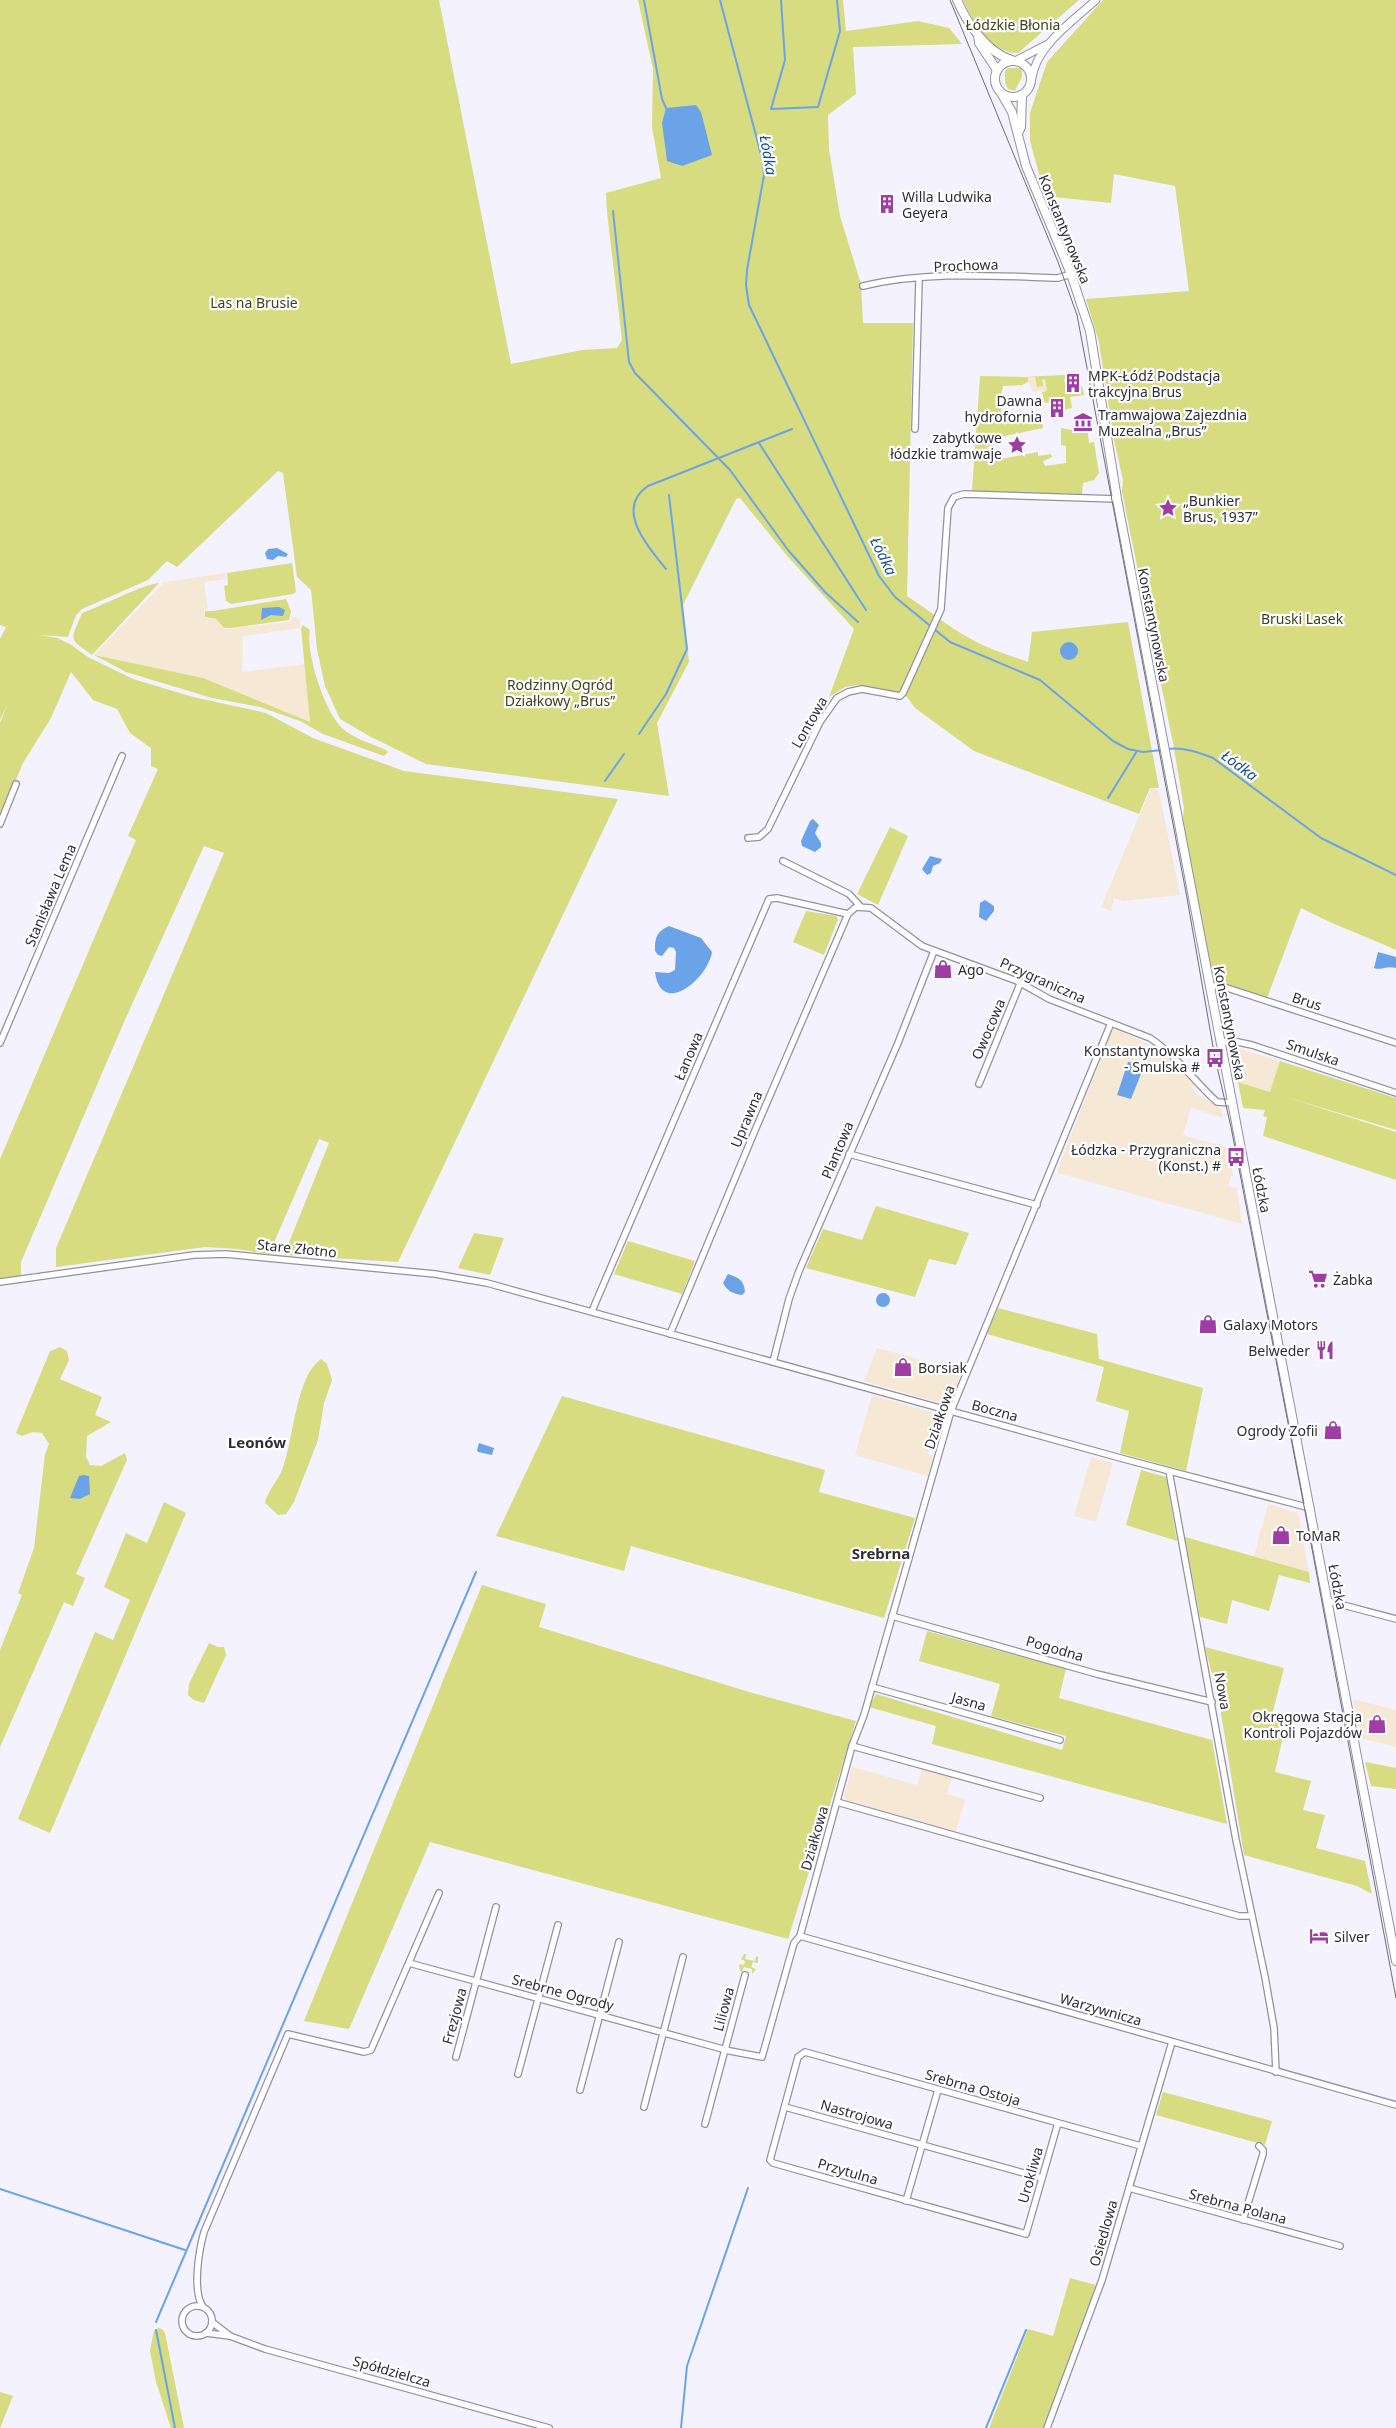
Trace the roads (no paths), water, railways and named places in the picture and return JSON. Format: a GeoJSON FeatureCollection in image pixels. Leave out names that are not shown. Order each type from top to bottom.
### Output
{"type":"FeatureCollection","features":[{"type":"Feature","properties":{"kind":"main road"},"geometry":{"type":"LineString","coordinates":[[957,0],[978,35],[999,55],[1014,60],[1026,66],[1032,78],[1030,87],[1022,95],[1010,97],[1000,91],[995,80],[997,70],[1003,63],[1014,60]]}},
{"type":"Feature","properties":{"kind":"main road"},"geometry":{"type":"LineString","coordinates":[[978,35],[979,43],[997,70]]}},
{"type":"Feature","properties":{"kind":"main road","name":"Konstantynowska"},"geometry":{"type":"LineString","coordinates":[[1000,91],[1010,106],[1030,176],[1071,274],[1093,344],[1117,499],[1238,1130]]}},
{"type":"Feature","properties":{"kind":"main road","name":"Konstantynowska"},"geometry":{"type":"LineString","coordinates":[[1018,133],[1021,127],[1022,95]]}},
{"type":"Feature","properties":{"kind":"main road","name":"Łódzka"},"geometry":{"type":"LineString","coordinates":[[1238,1130],[1396,1961]]}},
{"type":"Feature","properties":{"kind":"street"},"geometry":{"type":"LineString","coordinates":[[1032,78],[1037,60],[1050,42],[1096,0]]}},
{"type":"Feature","properties":{"kind":"street"},"geometry":{"type":"LineString","coordinates":[[1014,60],[1050,42]]}},
{"type":"Feature","properties":{"kind":"street","name":"Prochowa"},"geometry":{"type":"LineString","coordinates":[[863,286],[892,280],[985,275],[1058,278],[1071,274]]}},
{"type":"Feature","properties":{"kind":"street"},"geometry":{"type":"LineString","coordinates":[[914,429],[919,279]]}},
{"type":"Feature","properties":{"kind":"street","name":"Lontowa"},"geometry":{"type":"LineString","coordinates":[[748,838],[759,837],[768,829],[831,705],[842,695],[862,689],[900,696],[937,620],[943,596],[948,508],[954,496],[964,494],[1117,499]]}},
{"type":"Feature","properties":{"kind":"street","name":"Stanisława Lema"},"geometry":{"type":"LineString","coordinates":[[0,1043],[122,756]]}},
{"type":"Feature","properties":{"kind":"street"},"geometry":{"type":"LineString","coordinates":[[0,824],[16,784]]}},
{"type":"Feature","properties":{"kind":"street","name":"Przygraniczna"},"geometry":{"type":"LineString","coordinates":[[783,861],[850,894],[860,906],[876,911],[917,943],[934,951],[976,965],[1057,1002],[1150,1038],[1165,1048],[1217,1102],[1233,1103]]}},
{"type":"Feature","properties":{"kind":"street","name":"Łanowa"},"geometry":{"type":"LineString","coordinates":[[590,1311],[767,901],[777,898],[848,914]]}},
{"type":"Feature","properties":{"kind":"street"},"geometry":{"type":"LineString","coordinates":[[848,914],[852,909],[860,906]]}},
{"type":"Feature","properties":{"kind":"street","name":"Uprawna"},"geometry":{"type":"LineString","coordinates":[[670,1334],[848,914]]}},
{"type":"Feature","properties":{"kind":"street","name":"Plantowa"},"geometry":{"type":"LineString","coordinates":[[772,1362],[789,1299],[799,1271],[898,1043],[934,951]]}},
{"type":"Feature","properties":{"kind":"street","name":"Owocowa"},"geometry":{"type":"LineString","coordinates":[[979,1084],[1020,984]]}},
{"type":"Feature","properties":{"kind":"street","name":"Brus"},"geometry":{"type":"LineString","coordinates":[[1210,986],[1221,986],[1396,1043]]}},
{"type":"Feature","properties":{"kind":"street","name":"Działkowa"},"geometry":{"type":"LineString","coordinates":[[800,1936],[852,1746],[872,1687],[952,1411],[1111,1023]]}},
{"type":"Feature","properties":{"kind":"street","name":"Smulska"},"geometry":{"type":"LineString","coordinates":[[1221,1042],[1233,1041],[1252,1045],[1396,1093]]}},
{"type":"Feature","properties":{"kind":"street"},"geometry":{"type":"LineString","coordinates":[[849,1154],[1037,1205]]}},
{"type":"Feature","properties":{"kind":"street","name":"Stare Złotno"},"geometry":{"type":"LineString","coordinates":[[0,1282],[194,1255],[226,1254],[463,1278],[590,1311]]}},
{"type":"Feature","properties":{"kind":"street","name":"Boczna"},"geometry":{"type":"LineString","coordinates":[[590,1311],[1169,1471],[1310,1508]]}},
{"type":"Feature","properties":{"kind":"street","name":"Nowa"},"geometry":{"type":"LineString","coordinates":[[1169,1471],[1236,1840],[1274,2028],[1276,2072]]}},
{"type":"Feature","properties":{"kind":"street"},"geometry":{"type":"LineString","coordinates":[[1328,1601],[1396,1618]]}},
{"type":"Feature","properties":{"kind":"street","name":"Pogodna"},"geometry":{"type":"LineString","coordinates":[[892,1616],[1097,1674],[1212,1702]]}},
{"type":"Feature","properties":{"kind":"street","name":"Jasna"},"geometry":{"type":"LineString","coordinates":[[872,1687],[1060,1740]]}},
{"type":"Feature","properties":{"kind":"street"},"geometry":{"type":"LineString","coordinates":[[852,1746],[1040,1798]]}},
{"type":"Feature","properties":{"kind":"street"},"geometry":{"type":"LineString","coordinates":[[837,1802],[1239,1916],[1252,1916]]}},
{"type":"Feature","properties":{"kind":"street"},"geometry":{"type":"LineString","coordinates":[[203,2308],[198,2294],[200,2244],[288,2034],[369,2052],[439,1893]]}},
{"type":"Feature","properties":{"kind":"street","name":"Frezjowa"},"geometry":{"type":"LineString","coordinates":[[456,2057],[496,1907]]}},
{"type":"Feature","properties":{"kind":"street"},"geometry":{"type":"LineString","coordinates":[[518,2074],[558,1925]]}},
{"type":"Feature","properties":{"kind":"street","name":"Warzywnicza"},"geometry":{"type":"LineString","coordinates":[[800,1936],[1396,2106]]}},
{"type":"Feature","properties":{"kind":"street","name":"Srebrne Ogrody"},"geometry":{"type":"LineString","coordinates":[[409,1963],[663,2033],[762,2057],[794,1943],[800,1936]]}},
{"type":"Feature","properties":{"kind":"street"},"geometry":{"type":"LineString","coordinates":[[580,2090],[620,1942]]}},
{"type":"Feature","properties":{"kind":"street"},"geometry":{"type":"LineString","coordinates":[[644,2107],[683,1957]]}},
{"type":"Feature","properties":{"kind":"street","name":"Liliowa"},"geometry":{"type":"LineString","coordinates":[[705,2124],[745,1975]]}},
{"type":"Feature","properties":{"kind":"street","name":"Osiedlowa"},"geometry":{"type":"LineString","coordinates":[[1047,2428],[1102,2280],[1172,2042]]}},
{"type":"Feature","properties":{"kind":"street","name":"Srebrna Ostoja"},"geometry":{"type":"LineString","coordinates":[[799,2054],[805,2052],[1141,2146]]}},
{"type":"Feature","properties":{"kind":"street","name":"Przytulna"},"geometry":{"type":"LineString","coordinates":[[799,2054],[771,2162],[1026,2234]]}},
{"type":"Feature","properties":{"kind":"street"},"geometry":{"type":"LineString","coordinates":[[906,2201],[938,2090]]}},
{"type":"Feature","properties":{"kind":"street","name":"Nastrojowa"},"geometry":{"type":"LineString","coordinates":[[785,2107],[1042,2178]]}},
{"type":"Feature","properties":{"kind":"street","name":"Urokliwa"},"geometry":{"type":"LineString","coordinates":[[1026,2234],[1058,2123]]}},
{"type":"Feature","properties":{"kind":"street"},"geometry":{"type":"LineString","coordinates":[[1243,2220],[1263,2154],[1263,2150],[1259,2146]]}},
{"type":"Feature","properties":{"kind":"street","name":"Srebrna Polana"},"geometry":{"type":"LineString","coordinates":[[1129,2188],[1340,2246]]}},
{"type":"Feature","properties":{"kind":"street"},"geometry":{"type":"LineString","coordinates":[[198,2294],[192,2307],[182,2316],[184,2330],[192,2336],[206,2333],[230,2336]]}},
{"type":"Feature","properties":{"kind":"street"},"geometry":{"type":"LineString","coordinates":[[192,2307],[203,2308],[210,2313],[212,2322],[230,2336]]}},
{"type":"Feature","properties":{"kind":"street"},"geometry":{"type":"LineString","coordinates":[[206,2333],[212,2322]]}},
{"type":"Feature","properties":{"kind":"street","name":"Spółdzielcza"},"geometry":{"type":"LineString","coordinates":[[230,2336],[274,2351],[549,2428]]}},
{"type":"Feature","properties":{"kind":"water"},"geometry":{"type":"Polygon","coordinates":[[[696,105],[701,112],[712,155],[682,166],[667,161],[662,123],[666,108],[696,105]]]}},
{"type":"Feature","properties":{"kind":"water"},"geometry":{"type":"Polygon","coordinates":[[[277,548],[288,554],[286,557],[278,556],[273,560],[267,559],[265,553],[268,549],[277,548]]]}},
{"type":"Feature","properties":{"kind":"water"},"geometry":{"type":"Polygon","coordinates":[[[279,607],[285,610],[283,616],[271,615],[261,620],[262,608],[279,607]]]}},
{"type":"Feature","properties":{"kind":"water"},"geometry":{"type":"Polygon","coordinates":[[[1069,642],[1075,645],[1078,651],[1075,657],[1069,660],[1063,657],[1060,651],[1063,645],[1069,642]]]}},
{"type":"Feature","properties":{"kind":"water"},"geometry":{"type":"Polygon","coordinates":[[[813,819],[819,825],[815,833],[821,843],[821,847],[815,852],[802,846],[801,841],[810,821],[813,819]]]}},
{"type":"Feature","properties":{"kind":"water"},"geometry":{"type":"Polygon","coordinates":[[[930,856],[942,859],[940,863],[933,866],[931,873],[927,875],[922,869],[930,856]]]}},
{"type":"Feature","properties":{"kind":"water"},"geometry":{"type":"Polygon","coordinates":[[[985,900],[994,906],[994,911],[986,921],[979,917],[980,903],[985,900]]]}},
{"type":"Feature","properties":{"kind":"water"},"geometry":{"type":"Polygon","coordinates":[[[669,926],[701,938],[712,952],[709,962],[694,982],[675,993],[666,992],[659,985],[655,972],[669,973],[675,970],[676,952],[674,948],[669,947],[662,956],[658,955],[655,951],[657,936],[669,926]]]}},
{"type":"Feature","properties":{"kind":"water"},"geometry":{"type":"Polygon","coordinates":[[[1378,952],[1396,957],[1396,968],[1374,968],[1378,952]]]}},
{"type":"Feature","properties":{"kind":"water"},"geometry":{"type":"Polygon","coordinates":[[[1128,1062],[1136,1063],[1143,1069],[1131,1099],[1117,1095],[1128,1062]]]}},
{"type":"Feature","properties":{"kind":"water"},"geometry":{"type":"Polygon","coordinates":[[[728,1274],[742,1282],[745,1292],[742,1295],[731,1292],[726,1288],[723,1283],[728,1274]]]}},
{"type":"Feature","properties":{"kind":"water"},"geometry":{"type":"Polygon","coordinates":[[[880,1293],[886,1293],[890,1300],[886,1307],[880,1307],[876,1303],[876,1297],[880,1293]]]}},
{"type":"Feature","properties":{"kind":"water"},"geometry":{"type":"Polygon","coordinates":[[[479,1443],[494,1448],[492,1455],[478,1452],[479,1443]]]}},
{"type":"Feature","properties":{"kind":"water"},"geometry":{"type":"Polygon","coordinates":[[[79,1476],[89,1476],[90,1494],[80,1499],[70,1498],[79,1476]]]}},
{"type":"Feature","properties":{"kind":"waterway"},"geometry":{"type":"LineString","coordinates":[[644,0],[662,99],[666,108]]}},
{"type":"Feature","properties":{"kind":"waterway","name":"Łódka"},"geometry":{"type":"LineString","coordinates":[[720,0],[763,162],[764,175],[747,270],[746,285],[749,305],[879,576],[895,597],[950,642],[1040,680],[1113,741],[1128,749],[1143,752],[1162,750]]}},
{"type":"Feature","properties":{"kind":"waterway"},"geometry":{"type":"LineString","coordinates":[[781,0],[785,60],[771,109],[818,107],[840,31],[837,0]]}},
{"type":"Feature","properties":{"kind":"waterway"},"geometry":{"type":"LineString","coordinates":[[613,211],[629,362],[635,373],[730,470],[788,550],[825,592],[858,622]]}},
{"type":"Feature","properties":{"kind":"waterway"},"geometry":{"type":"LineString","coordinates":[[666,569],[643,539],[638,528],[634,517],[634,506],[638,495],[648,486],[792,429]]}},
{"type":"Feature","properties":{"kind":"waterway"},"geometry":{"type":"LineString","coordinates":[[759,443],[866,610]]}},
{"type":"Feature","properties":{"kind":"waterway"},"geometry":{"type":"LineString","coordinates":[[639,734],[666,694],[687,649],[669,495]]}},
{"type":"Feature","properties":{"kind":"waterway","name":"Łódka"},"geometry":{"type":"LineString","coordinates":[[1167,749],[1190,750],[1213,758],[1321,838],[1396,875]]}},
{"type":"Feature","properties":{"kind":"waterway"},"geometry":{"type":"LineString","coordinates":[[1108,798],[1137,751]]}},
{"type":"Feature","properties":{"kind":"waterway"},"geometry":{"type":"LineString","coordinates":[[605,781],[624,754]]}},
{"type":"Feature","properties":{"kind":"waterway"},"geometry":{"type":"LineString","coordinates":[[156,2322],[476,1572]]}},
{"type":"Feature","properties":{"kind":"waterway"},"geometry":{"type":"LineString","coordinates":[[681,2428],[687,2366],[748,2188]]}},
{"type":"Feature","properties":{"kind":"waterway"},"geometry":{"type":"LineString","coordinates":[[0,2189],[185,2250]]}},
{"type":"Feature","properties":{"kind":"waterway"},"geometry":{"type":"LineString","coordinates":[[156,2330],[175,2428]]}},
{"type":"Feature","properties":{"kind":"waterway"},"geometry":{"type":"LineString","coordinates":[[986,2428],[1026,2330]]}},
{"type":"Feature","properties":{"kind":"tram line"},"geometry":{"type":"LineString","coordinates":[[950,0],[1058,262],[1077,315],[1187,898],[1215,1058],[1231,1127],[1304,1506],[1396,1998]]}},
{"type":"Feature","properties":{"kind":"place","name":"Willa Ludwika Geyera"},"geometry":{"type":"Point","coordinates":[887,204]}},
{"type":"Feature","properties":{"kind":"place","name":"MPK-Łódź Podstacja trakcyjna Brus"},"geometry":{"type":"Point","coordinates":[1073,383]}},
{"type":"Feature","properties":{"kind":"place","name":"Dawna hydrofornia"},"geometry":{"type":"Point","coordinates":[1057,408]}},
{"type":"Feature","properties":{"kind":"place","name":"Tramwajowa Zajezdnia Muzealna „Brus”"},"geometry":{"type":"Point","coordinates":[1083,422]}},
{"type":"Feature","properties":{"kind":"place","name":"zabytkowe łódzkie tramwaje"},"geometry":{"type":"Point","coordinates":[1017,445]}},
{"type":"Feature","properties":{"kind":"place","name":"„Bunkier Brus, 1937”"},"geometry":{"type":"Point","coordinates":[1168,508]}},
{"type":"Feature","properties":{"kind":"place","name":"Ago"},"geometry":{"type":"Point","coordinates":[943,969]}},
{"type":"Feature","properties":{"kind":"place","name":"Konstantynowska - Smulska #"},"geometry":{"type":"Point","coordinates":[1215,1058]}},
{"type":"Feature","properties":{"kind":"place","name":"Łódzka - Przygraniczna (Konst.) #"},"geometry":{"type":"Point","coordinates":[1236,1157]}},
{"type":"Feature","properties":{"kind":"place","name":"Żabka"},"geometry":{"type":"Point","coordinates":[1318,1279]}},
{"type":"Feature","properties":{"kind":"place","name":"Galaxy Motors"},"geometry":{"type":"Point","coordinates":[1208,1324]}},
{"type":"Feature","properties":{"kind":"place","name":"Belweder"},"geometry":{"type":"Point","coordinates":[1325,1350]}},
{"type":"Feature","properties":{"kind":"place","name":"Borsiak"},"geometry":{"type":"Point","coordinates":[903,1367]}},
{"type":"Feature","properties":{"kind":"place","name":"Ogrody Zofii"},"geometry":{"type":"Point","coordinates":[1333,1430]}},
{"type":"Feature","properties":{"kind":"place","name":"ToMaR"},"geometry":{"type":"Point","coordinates":[1281,1535]}},
{"type":"Feature","properties":{"kind":"place","name":"Okręgowa Stacja Kontroli Pojazdów"},"geometry":{"type":"Point","coordinates":[1377,1724]}},
{"type":"Feature","properties":{"kind":"place","name":"Silver"},"geometry":{"type":"Point","coordinates":[1319,1936]}},
{"type":"Feature","properties":{"kind":"district","name":"Leonów"},"geometry":{"type":"Point","coordinates":[257,1442]}},
{"type":"Feature","properties":{"kind":"district","name":"Srebrna"},"geometry":{"type":"Point","coordinates":[881,1553]}},
{"type":"Feature","properties":{"kind":"park label","name":"Łódzkie Błonia"},"geometry":{"type":"Point","coordinates":[1013,24]}},
{"type":"Feature","properties":{"kind":"park label","name":"Las na Brusie"},"geometry":{"type":"Point","coordinates":[254,302]}},
{"type":"Feature","properties":{"kind":"park label","name":"Bruski Lasek"},"geometry":{"type":"Point","coordinates":[1302,618]}},
{"type":"Feature","properties":{"kind":"park label","name":"Rodzinny Ogród Działkowy „Brus”"},"geometry":{"type":"Point","coordinates":[560,692]}}]}
